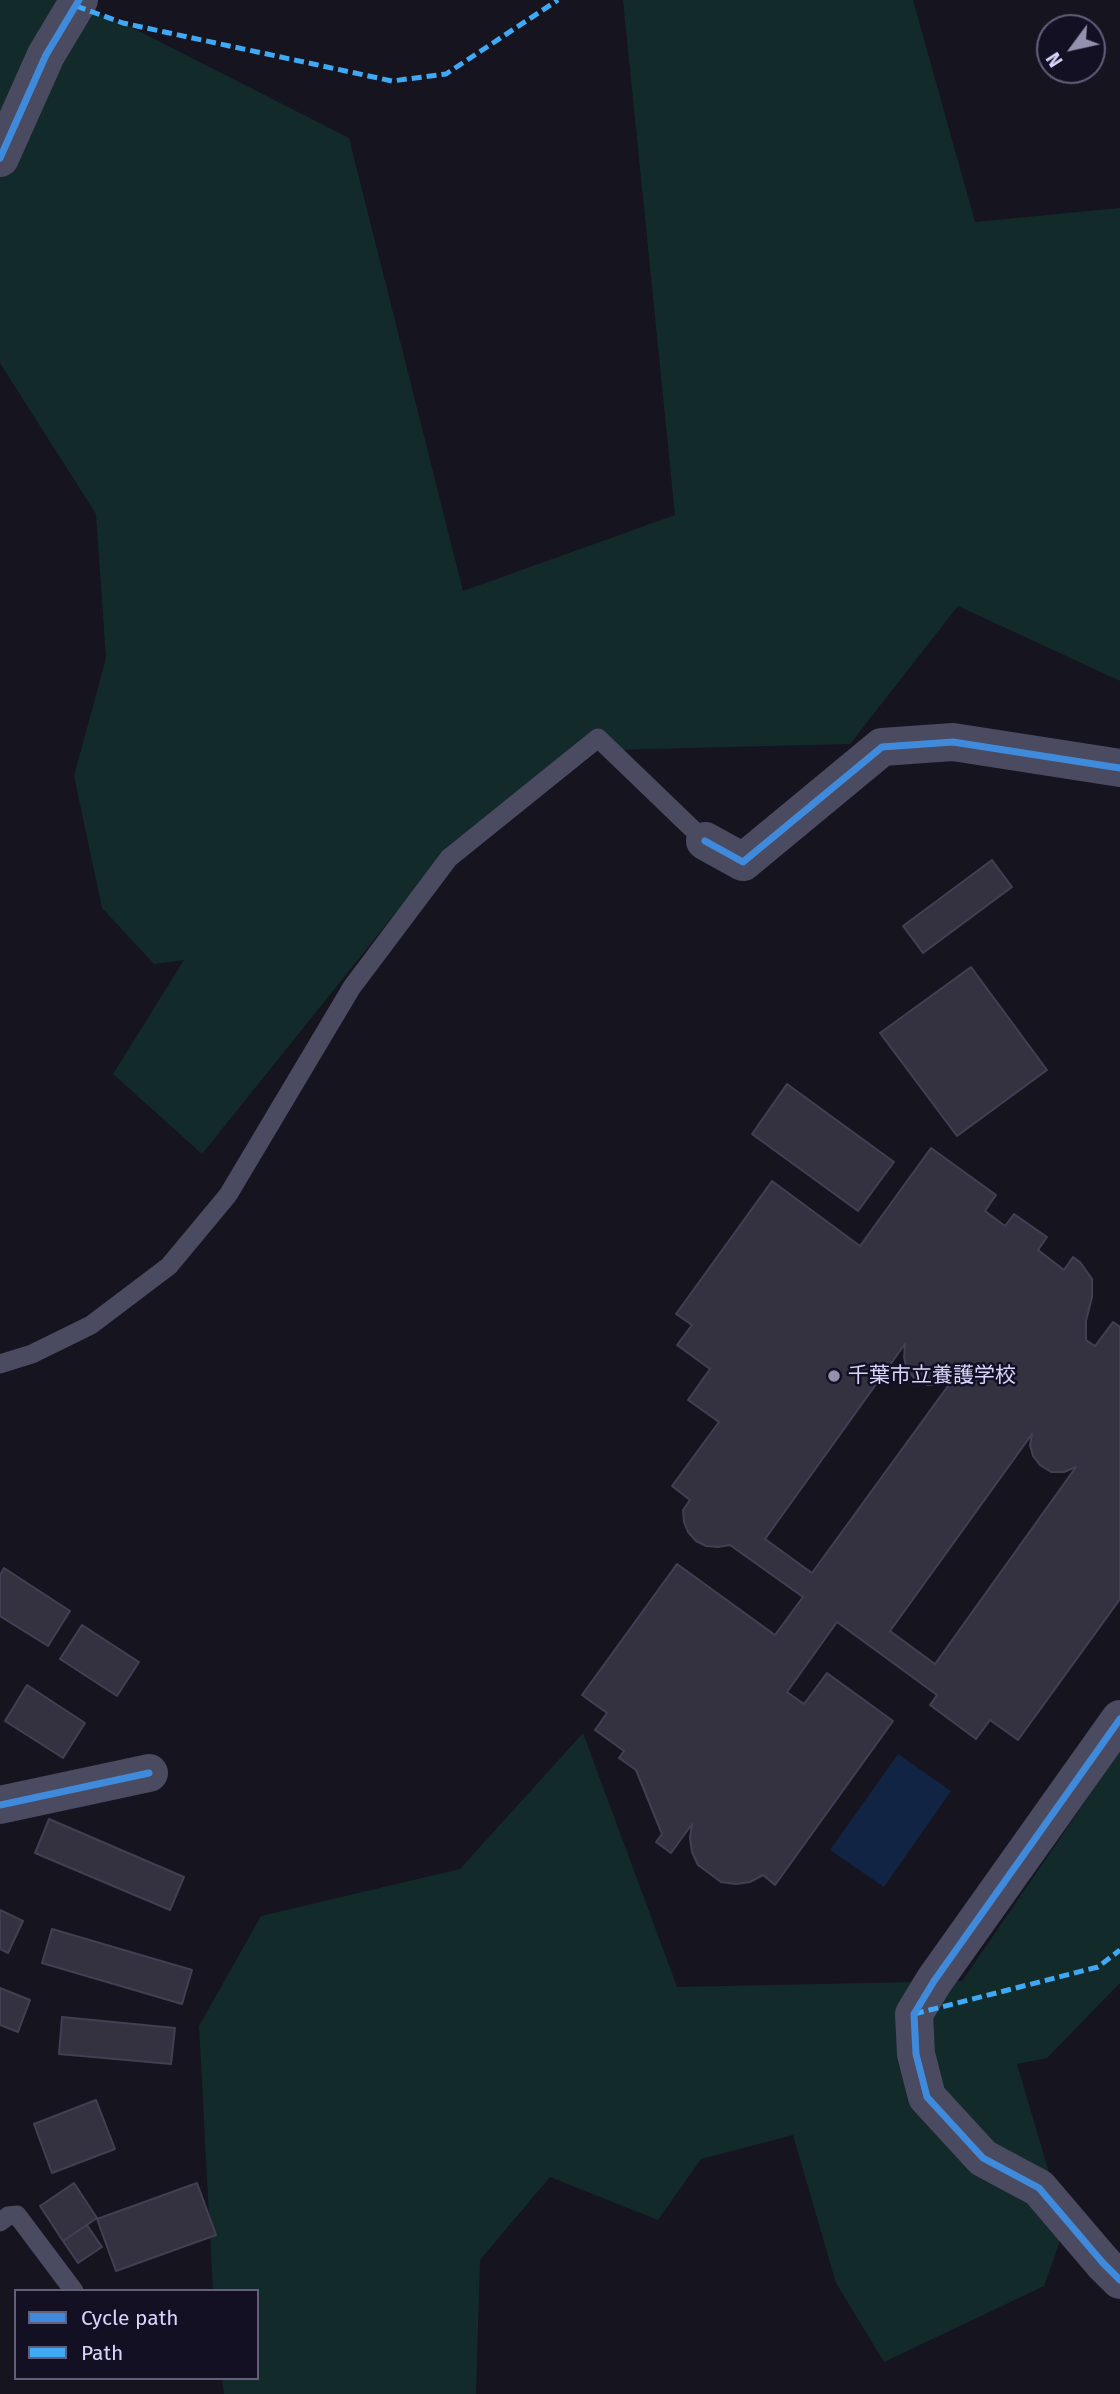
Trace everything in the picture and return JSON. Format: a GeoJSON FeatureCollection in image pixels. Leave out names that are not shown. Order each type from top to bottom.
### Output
{"type":"FeatureCollection","features":[{"type":"Feature","properties":{"kind":"street"},"geometry":{"type":"LineString","coordinates":[[0,158],[46,55],[79,0]]}},
{"type":"Feature","properties":{"kind":"street"},"geometry":{"type":"LineString","coordinates":[[705,841],[743,862],[882,747],[953,742],[1120,768]]}},
{"type":"Feature","properties":{"kind":"street"},"geometry":{"type":"LineString","coordinates":[[1120,1719],[934,1981],[914,2014],[916,2054],[927,2096],[983,2158],[1039,2188],[1120,2280]]}},
{"type":"Feature","properties":{"kind":"street"},"geometry":{"type":"LineString","coordinates":[[0,1805],[149,1773]]}},
{"type":"Feature","properties":{"kind":"lane"},"geometry":{"type":"LineString","coordinates":[[0,1364],[32,1354],[92,1325],[169,1266],[228,1195],[352,986],[449,858],[598,738],[705,841]]}},
{"type":"Feature","properties":{"kind":"lane"},"geometry":{"type":"LineString","coordinates":[[0,2222],[8,2216],[18,2215],[73,2289]]}},
{"type":"Feature","properties":{"kind":"green space"},"geometry":{"type":"Polygon","coordinates":[[[0,0],[62,0],[123,23],[349,138],[463,591],[675,515],[623,0],[913,0],[975,222],[1120,208],[1120,681],[958,606],[850,744],[569,751],[450,845],[202,1154],[113,1074],[184,960],[154,964],[102,908],[74,776],[106,658],[96,514],[0,363],[0,0]]]}},
{"type":"Feature","properties":{"kind":"green space"},"geometry":{"type":"Polygon","coordinates":[[[583,1733],[677,1987],[962,1981],[1120,1751],[1120,1983],[1047,2058],[1017,2064],[1065,2227],[1044,2286],[884,2362],[836,2283],[793,2135],[701,2159],[658,2220],[550,2177],[480,2260],[476,2394],[224,2394],[222,2380],[259,2380],[259,2289],[213,2289],[199,2026],[261,1916],[460,1869],[583,1733]]]}},
{"type":"Feature","properties":{"kind":"water"},"geometry":{"type":"Polygon","coordinates":[[[898,1754],[951,1791],[884,1887],[830,1850],[898,1754]]]}},
{"type":"Feature","properties":{"kind":"building"},"geometry":{"type":"Polygon","coordinates":[[[992,860],[1012,887],[923,953],[903,926],[992,860]]]}},
{"type":"Feature","properties":{"kind":"building"},"geometry":{"type":"Polygon","coordinates":[[[971,967],[1047,1070],[957,1136],[880,1033],[971,967]]]}},
{"type":"Feature","properties":{"kind":"building"},"geometry":{"type":"Polygon","coordinates":[[[787,1084],[894,1162],[858,1211],[752,1134],[787,1084]]]}},
{"type":"Feature","properties":{"kind":"building"},"geometry":{"type":"Polygon","coordinates":[[[931,1148],[996,1195],[985,1211],[1005,1226],[1014,1214],[1047,1237],[1038,1250],[1064,1270],[1073,1257],[1080,1262],[1092,1279],[1086,1340],[1095,1346],[1113,1322],[1120,1327],[1120,1599],[1018,1740],[990,1720],[976,1739],[930,1705],[937,1695],[837,1622],[787,1692],[804,1704],[827,1673],[893,1721],[775,1885],[763,1875],[750,1882],[721,1882],[698,1865],[692,1852],[692,1824],[671,1853],[656,1842],[662,1834],[636,1770],[619,1758],[624,1751],[595,1730],[607,1713],[582,1695],[677,1564],[775,1635],[803,1597],[730,1545],[706,1546],[696,1541],[688,1532],[683,1510],[690,1500],[672,1486],[719,1422],[688,1400],[710,1369],[677,1345],[692,1325],[676,1314],[772,1181],[860,1246],[931,1148]],[[905,1344],[765,1539],[812,1573],[953,1379],[928,1385],[916,1380],[907,1370],[905,1344]],[[1032,1434],[890,1631],[935,1664],[1076,1467],[1064,1472],[1051,1472],[1040,1465],[1033,1456],[1030,1445],[1032,1434]]]}},
{"type":"Feature","properties":{"kind":"building"},"geometry":{"type":"Polygon","coordinates":[[[4,1568],[70,1611],[48,1646],[0,1616],[0,1575],[4,1568]]]}},
{"type":"Feature","properties":{"kind":"building"},"geometry":{"type":"Polygon","coordinates":[[[82,1625],[139,1662],[117,1696],[60,1659],[82,1625]]]}},
{"type":"Feature","properties":{"kind":"building"},"geometry":{"type":"Polygon","coordinates":[[[27,1685],[85,1723],[63,1758],[5,1721],[27,1685]]]}},
{"type":"Feature","properties":{"kind":"building"},"geometry":{"type":"Polygon","coordinates":[[[49,1819],[184,1877],[170,1910],[35,1853],[49,1819]]]}},
{"type":"Feature","properties":{"kind":"building"},"geometry":{"type":"Polygon","coordinates":[[[0,1910],[23,1921],[8,1953],[0,1949],[0,1910]]]}},
{"type":"Feature","properties":{"kind":"building"},"geometry":{"type":"Polygon","coordinates":[[[52,1929],[192,1970],[182,2004],[42,1963],[52,1929]]]}},
{"type":"Feature","properties":{"kind":"building"},"geometry":{"type":"Polygon","coordinates":[[[0,1988],[30,2000],[18,2032],[0,2025],[0,1988]]]}},
{"type":"Feature","properties":{"kind":"building"},"geometry":{"type":"Polygon","coordinates":[[[62,2017],[175,2028],[171,2064],[59,2054],[62,2017]]]}},
{"type":"Feature","properties":{"kind":"building"},"geometry":{"type":"Polygon","coordinates":[[[96,2100],[115,2149],[52,2173],[34,2124],[96,2100]]]}},
{"type":"Feature","properties":{"kind":"building"},"geometry":{"type":"Polygon","coordinates":[[[74,2183],[97,2218],[63,2241],[40,2206],[74,2183]]]}},
{"type":"Feature","properties":{"kind":"building"},"geometry":{"type":"Polygon","coordinates":[[[197,2183],[216,2235],[116,2271],[97,2219],[197,2183]]]}},
{"type":"Feature","properties":{"kind":"building"},"geometry":{"type":"Polygon","coordinates":[[[87,2225],[102,2247],[78,2263],[63,2241],[87,2225]]]}},
{"type":"Feature","properties":{"kind":"marked path"},"geometry":{"type":"LineString","coordinates":[[76,6],[123,23],[392,81],[446,74],[558,0]]}},
{"type":"Feature","properties":{"kind":"marked path"},"geometry":{"type":"LineString","coordinates":[[914,2014],[1098,1967],[1120,1950]]}},
{"type":"Feature","properties":{"kind":"cycle path"},"geometry":{"type":"LineString","coordinates":[[0,158],[46,55],[79,0]]}},
{"type":"Feature","properties":{"kind":"cycle path"},"geometry":{"type":"LineString","coordinates":[[705,841],[743,862],[882,747],[953,742],[1120,768]]}},
{"type":"Feature","properties":{"kind":"cycle path"},"geometry":{"type":"LineString","coordinates":[[1120,1719],[934,1981],[914,2014],[916,2054],[927,2097],[983,2158],[1039,2188],[1120,2280]]}},
{"type":"Feature","properties":{"kind":"cycle path"},"geometry":{"type":"LineString","coordinates":[[0,1805],[149,1773]]}},
{"type":"Feature","properties":{"kind":"place","name":"千葉市立養護学校"},"geometry":{"type":"Point","coordinates":[834,1376]}}]}
